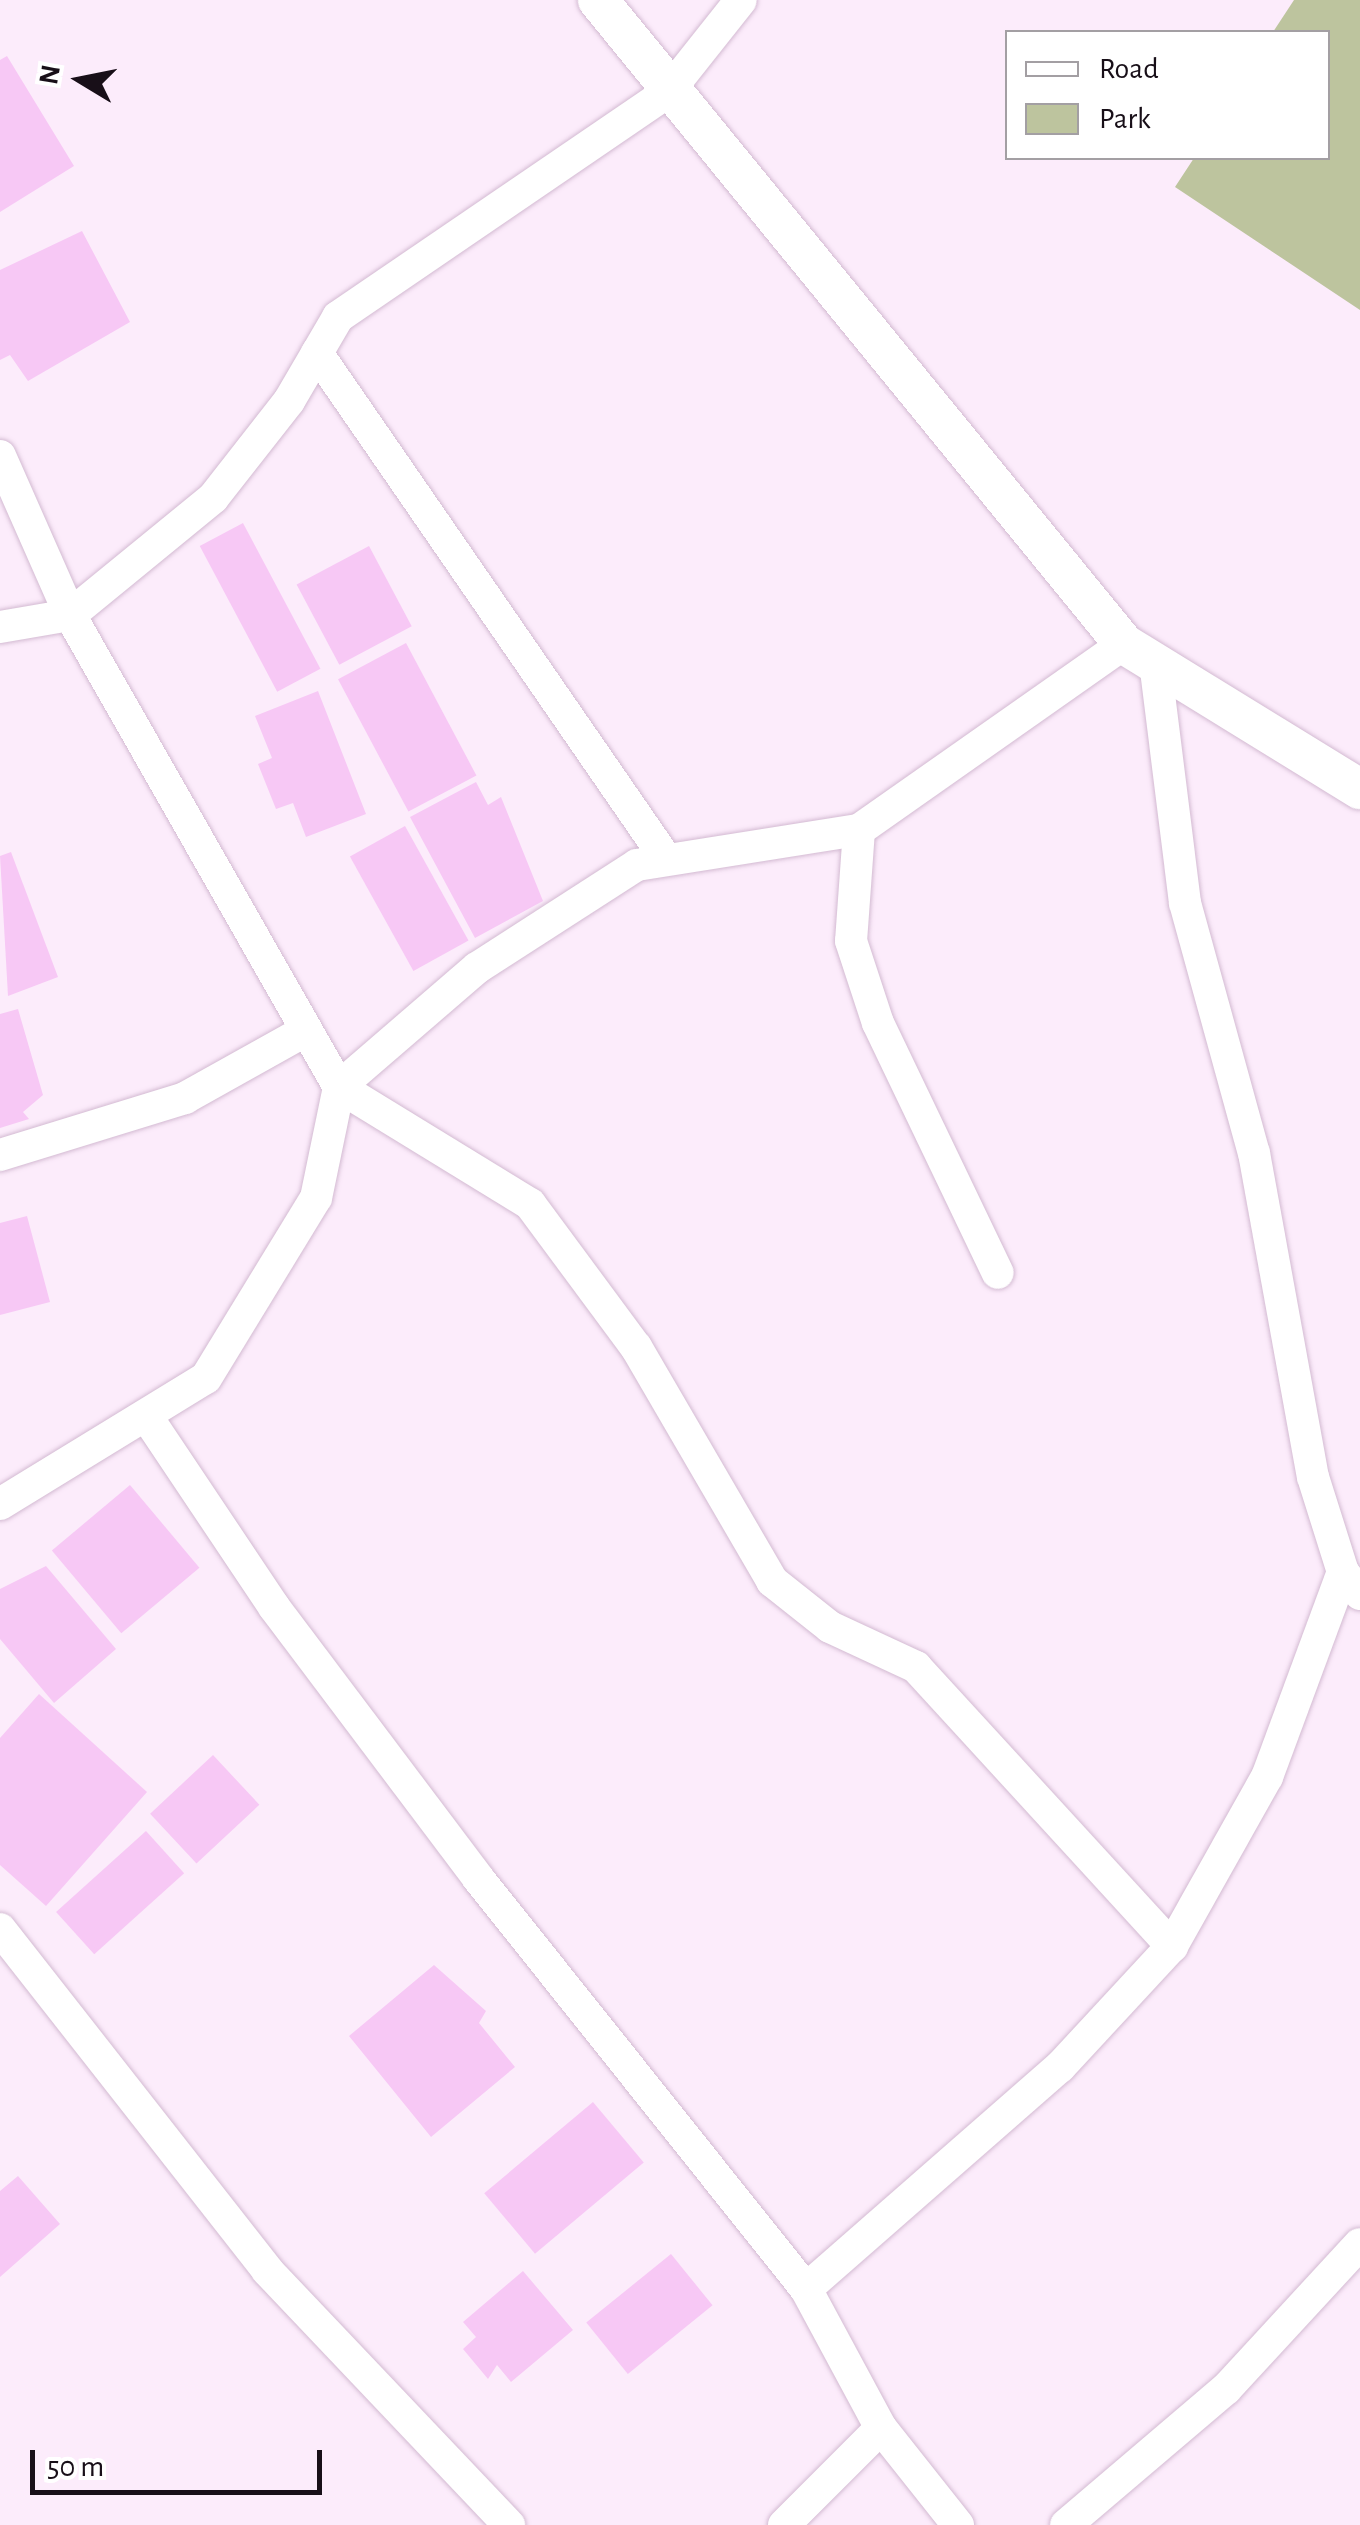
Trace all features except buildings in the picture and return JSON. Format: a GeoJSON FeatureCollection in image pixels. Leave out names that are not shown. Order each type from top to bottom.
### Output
{"type":"FeatureCollection","features":[{"type":"Feature","properties":{"kind":"street"},"geometry":{"type":"LineString","coordinates":[[598,0],[668,92],[1139,653],[1360,789]]}},
{"type":"Feature","properties":{"kind":"street"},"geometry":{"type":"LineString","coordinates":[[0,627],[70,615],[213,498],[317,354],[338,317],[668,92],[741,0]]}},
{"type":"Feature","properties":{"kind":"street"},"geometry":{"type":"LineString","coordinates":[[317,354],[664,856]]}},
{"type":"Feature","properties":{"kind":"street"},"geometry":{"type":"LineString","coordinates":[[0,456],[70,615],[339,1087],[530,1204],[636,1347],[772,1582],[830,1627],[916,1667],[1172,1946]]}},
{"type":"Feature","properties":{"kind":"street"},"geometry":{"type":"LineString","coordinates":[[0,1504],[206,1378],[242,1328],[316,1198],[339,1087],[477,968],[664,856],[859,830],[1139,653]]}},
{"type":"Feature","properties":{"kind":"street"},"geometry":{"type":"LineString","coordinates":[[806,2289],[1060,2066],[1172,1946],[1267,1776],[1351,1583],[1313,1477],[1254,1154],[1185,904],[1139,653]]}},
{"type":"Feature","properties":{"kind":"street"},"geometry":{"type":"LineString","coordinates":[[859,830],[851,941],[878,1023],[998,1273]]}},
{"type":"Feature","properties":{"kind":"street"},"geometry":{"type":"LineString","coordinates":[[0,1155],[185,1098],[305,1031]]}},
{"type":"Feature","properties":{"kind":"street"},"geometry":{"type":"LineString","coordinates":[[147,1417],[274,1606],[478,1878],[806,2289],[881,2428],[958,2525]]}},
{"type":"Feature","properties":{"kind":"street"},"geometry":{"type":"LineString","coordinates":[[0,1930],[267,2270],[509,2525]]}},
{"type":"Feature","properties":{"kind":"street"},"geometry":{"type":"LineString","coordinates":[[1066,2525],[1226,2390],[1360,2244]]}},
{"type":"Feature","properties":{"kind":"street"},"geometry":{"type":"LineString","coordinates":[[784,2525],[881,2428]]}},
{"type":"Feature","properties":{"kind":"green space"},"geometry":{"type":"Polygon","coordinates":[[[1294,0],[1360,0],[1360,310],[1175,187],[1193,160],[1330,160],[1330,30],[1274,30],[1294,0]]]}}]}
